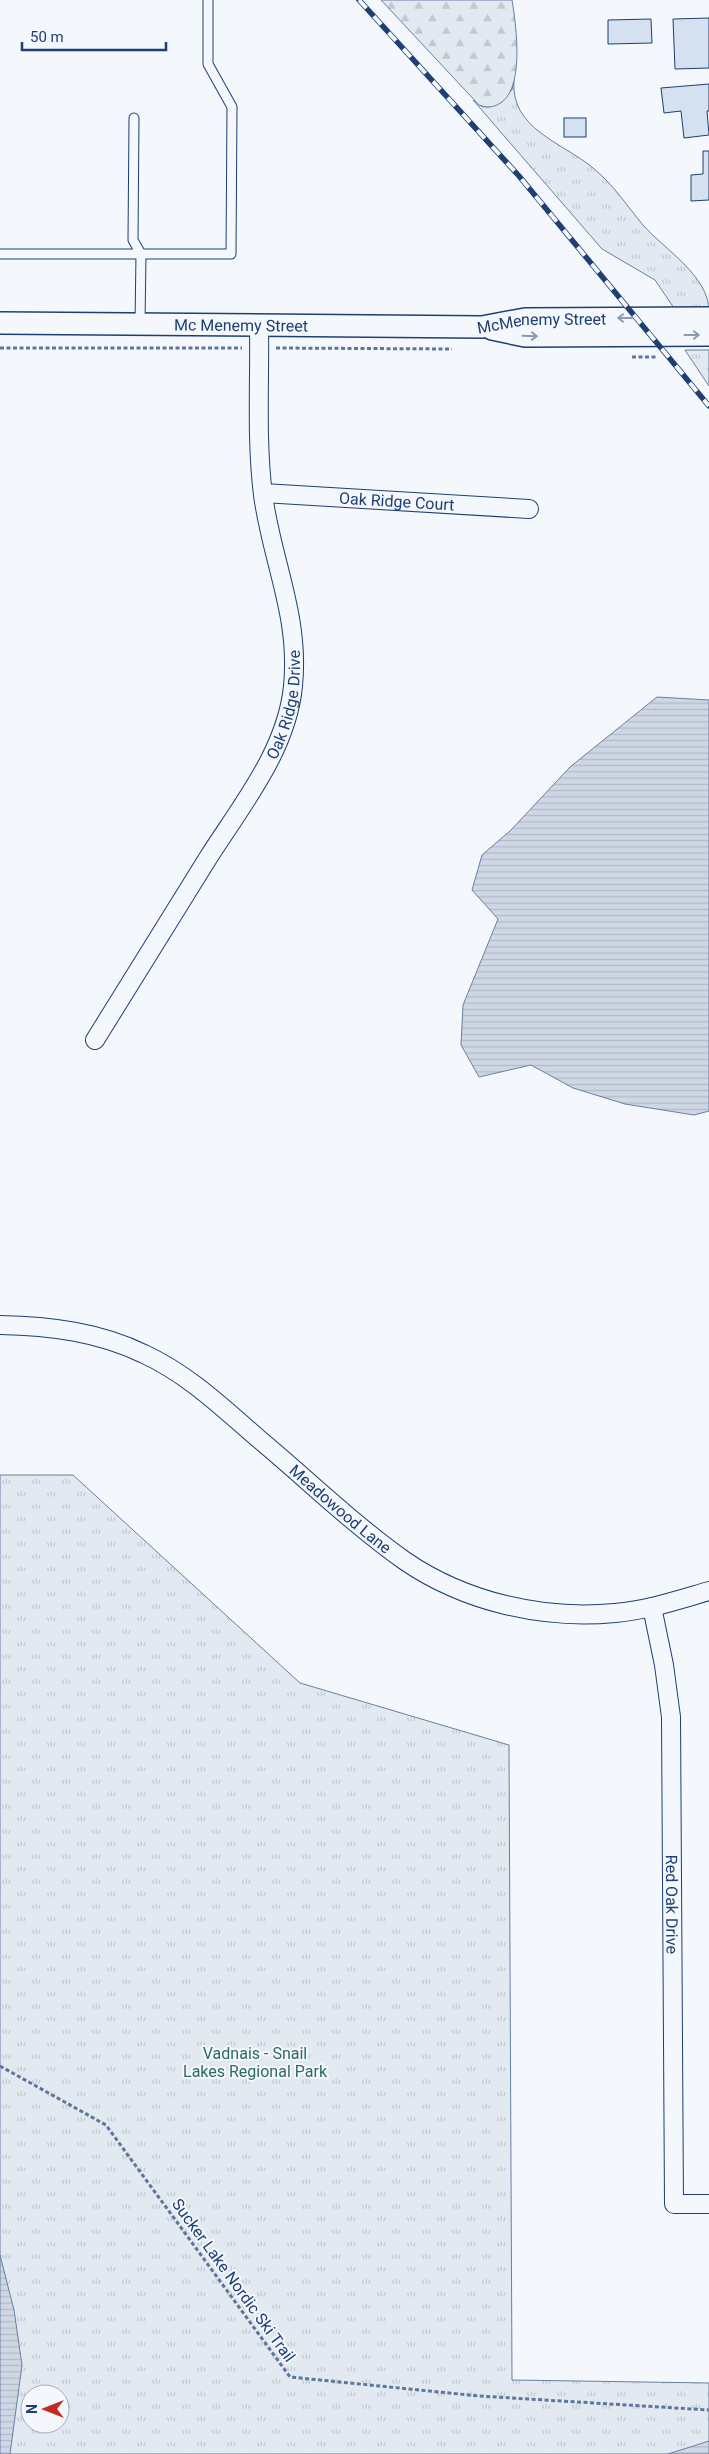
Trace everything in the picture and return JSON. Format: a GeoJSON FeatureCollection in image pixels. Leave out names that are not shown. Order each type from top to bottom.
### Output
{"type":"FeatureCollection","features":[{"type":"Feature","properties":{"kind":"street","name":"McMenemy Street"},"geometry":{"type":"LineString","coordinates":[[482,327],[525,319],[709,318]]}},
{"type":"Feature","properties":{"kind":"street","name":"Mc Menemy Street"},"geometry":{"type":"LineString","coordinates":[[0,323],[482,327]]}},
{"type":"Feature","properties":{"kind":"street","name":"Oak Ridge Drive"},"geometry":{"type":"LineString","coordinates":[[95,1040],[263,770],[286,720],[294,680],[293,626],[274,553],[263,493],[260,324]]}},
{"type":"Feature","properties":{"kind":"street","name":"McMenemy Street"},"geometry":{"type":"LineString","coordinates":[[482,327],[525,336],[709,335]]}},
{"type":"Feature","properties":{"kind":"street","name":"Oak Ridge Court"},"geometry":{"type":"LineString","coordinates":[[263,493],[529,509]]}},
{"type":"Feature","properties":{"kind":"street","name":"Meadowood Lane"},"geometry":{"type":"LineString","coordinates":[[0,1326],[36,1326],[74,1330],[111,1340],[145,1354],[176,1371],[406,1562],[454,1587],[476,1596],[540,1612],[578,1614],[615,1613],[652,1607],[709,1591]]}},
{"type":"Feature","properties":{"kind":"street","name":"Red Oak Drive"},"geometry":{"type":"LineString","coordinates":[[652,1607],[664,1664],[671,1726],[674,2204],[709,2204]]}},
{"type":"Feature","properties":{"kind":"lane"},"geometry":{"type":"LineString","coordinates":[[0,254],[231,254],[232,107],[208,64],[208,0]]}},
{"type":"Feature","properties":{"kind":"lane"},"geometry":{"type":"LineString","coordinates":[[134,118],[133,240],[141,254],[140,324]]}},
{"type":"Feature","properties":{"kind":"path"},"geometry":{"type":"LineString","coordinates":[[0,348],[460,349]]}},
{"type":"Feature","properties":{"kind":"path"},"geometry":{"type":"LineString","coordinates":[[631,357],[644,358]]}},
{"type":"Feature","properties":{"kind":"path","name":"Sucker Lake Nordic Ski Trail"},"geometry":{"type":"LineString","coordinates":[[0,2066],[106,2126],[290,2377],[480,2396],[709,2410]]}},
{"type":"Feature","properties":{"kind":"green space"},"geometry":{"type":"Polygon","coordinates":[[[381,0],[512,0],[517,57],[516,73],[506,98],[492,107],[479,105],[381,0]]]}},
{"type":"Feature","properties":{"kind":"green space"},"geometry":{"type":"Polygon","coordinates":[[[514,80],[515,97],[520,111],[529,123],[553,142],[581,159],[607,181],[643,225],[694,275],[702,286],[707,298],[709,311],[676,311],[655,280],[602,249],[473,100],[481,106],[488,107],[512,90],[514,80]]]}},
{"type":"Feature","properties":{"kind":"green space"},"geometry":{"type":"Polygon","coordinates":[[[685,350],[709,350],[709,386],[685,350]]]}},
{"type":"Feature","properties":{"kind":"green space","name":"Vadnais - Snail Lakes Regional Park"},"geometry":{"type":"Polygon","coordinates":[[[0,1475],[73,1475],[300,1683],[509,1745],[512,2380],[709,2383],[709,2454],[0,2454],[0,1475]]]}},
{"type":"Feature","properties":{"kind":"shaded area"},"geometry":{"type":"Polygon","coordinates":[[[657,697],[709,700],[709,1111],[694,1115],[625,1104],[573,1088],[531,1065],[479,1077],[461,1045],[463,1005],[498,919],[472,890],[482,855],[511,830],[570,767],[657,697]]]}},
{"type":"Feature","properties":{"kind":"shaded area"},"geometry":{"type":"Polygon","coordinates":[[[0,2255],[14,2310],[22,2365],[10,2454],[0,2454],[0,2255]]]}},
{"type":"Feature","properties":{"kind":"shaded area"},"geometry":{"type":"Polygon","coordinates":[[[709,2441],[709,2454],[668,2454],[709,2441]]]}},
{"type":"Feature","properties":{"kind":"building"},"geometry":{"type":"Polygon","coordinates":[[[709,18],[709,68],[675,69],[673,19],[709,18]]]}},
{"type":"Feature","properties":{"kind":"building"},"geometry":{"type":"Polygon","coordinates":[[[651,19],[652,43],[608,44],[608,20],[651,19]]]}},
{"type":"Feature","properties":{"kind":"building"},"geometry":{"type":"Polygon","coordinates":[[[709,84],[709,111],[707,111],[709,135],[684,138],[681,111],[664,113],[661,88],[709,84]]]}},
{"type":"Feature","properties":{"kind":"building"},"geometry":{"type":"Polygon","coordinates":[[[564,118],[586,118],[586,137],[564,137],[564,118]]]}},
{"type":"Feature","properties":{"kind":"building"},"geometry":{"type":"Polygon","coordinates":[[[703,151],[709,151],[709,200],[691,201],[691,175],[703,174],[703,151]]]}},
{"type":"Feature","properties":{"kind":"railway"},"geometry":{"type":"LineString","coordinates":[[359,0],[519,176],[709,406]]}}]}
